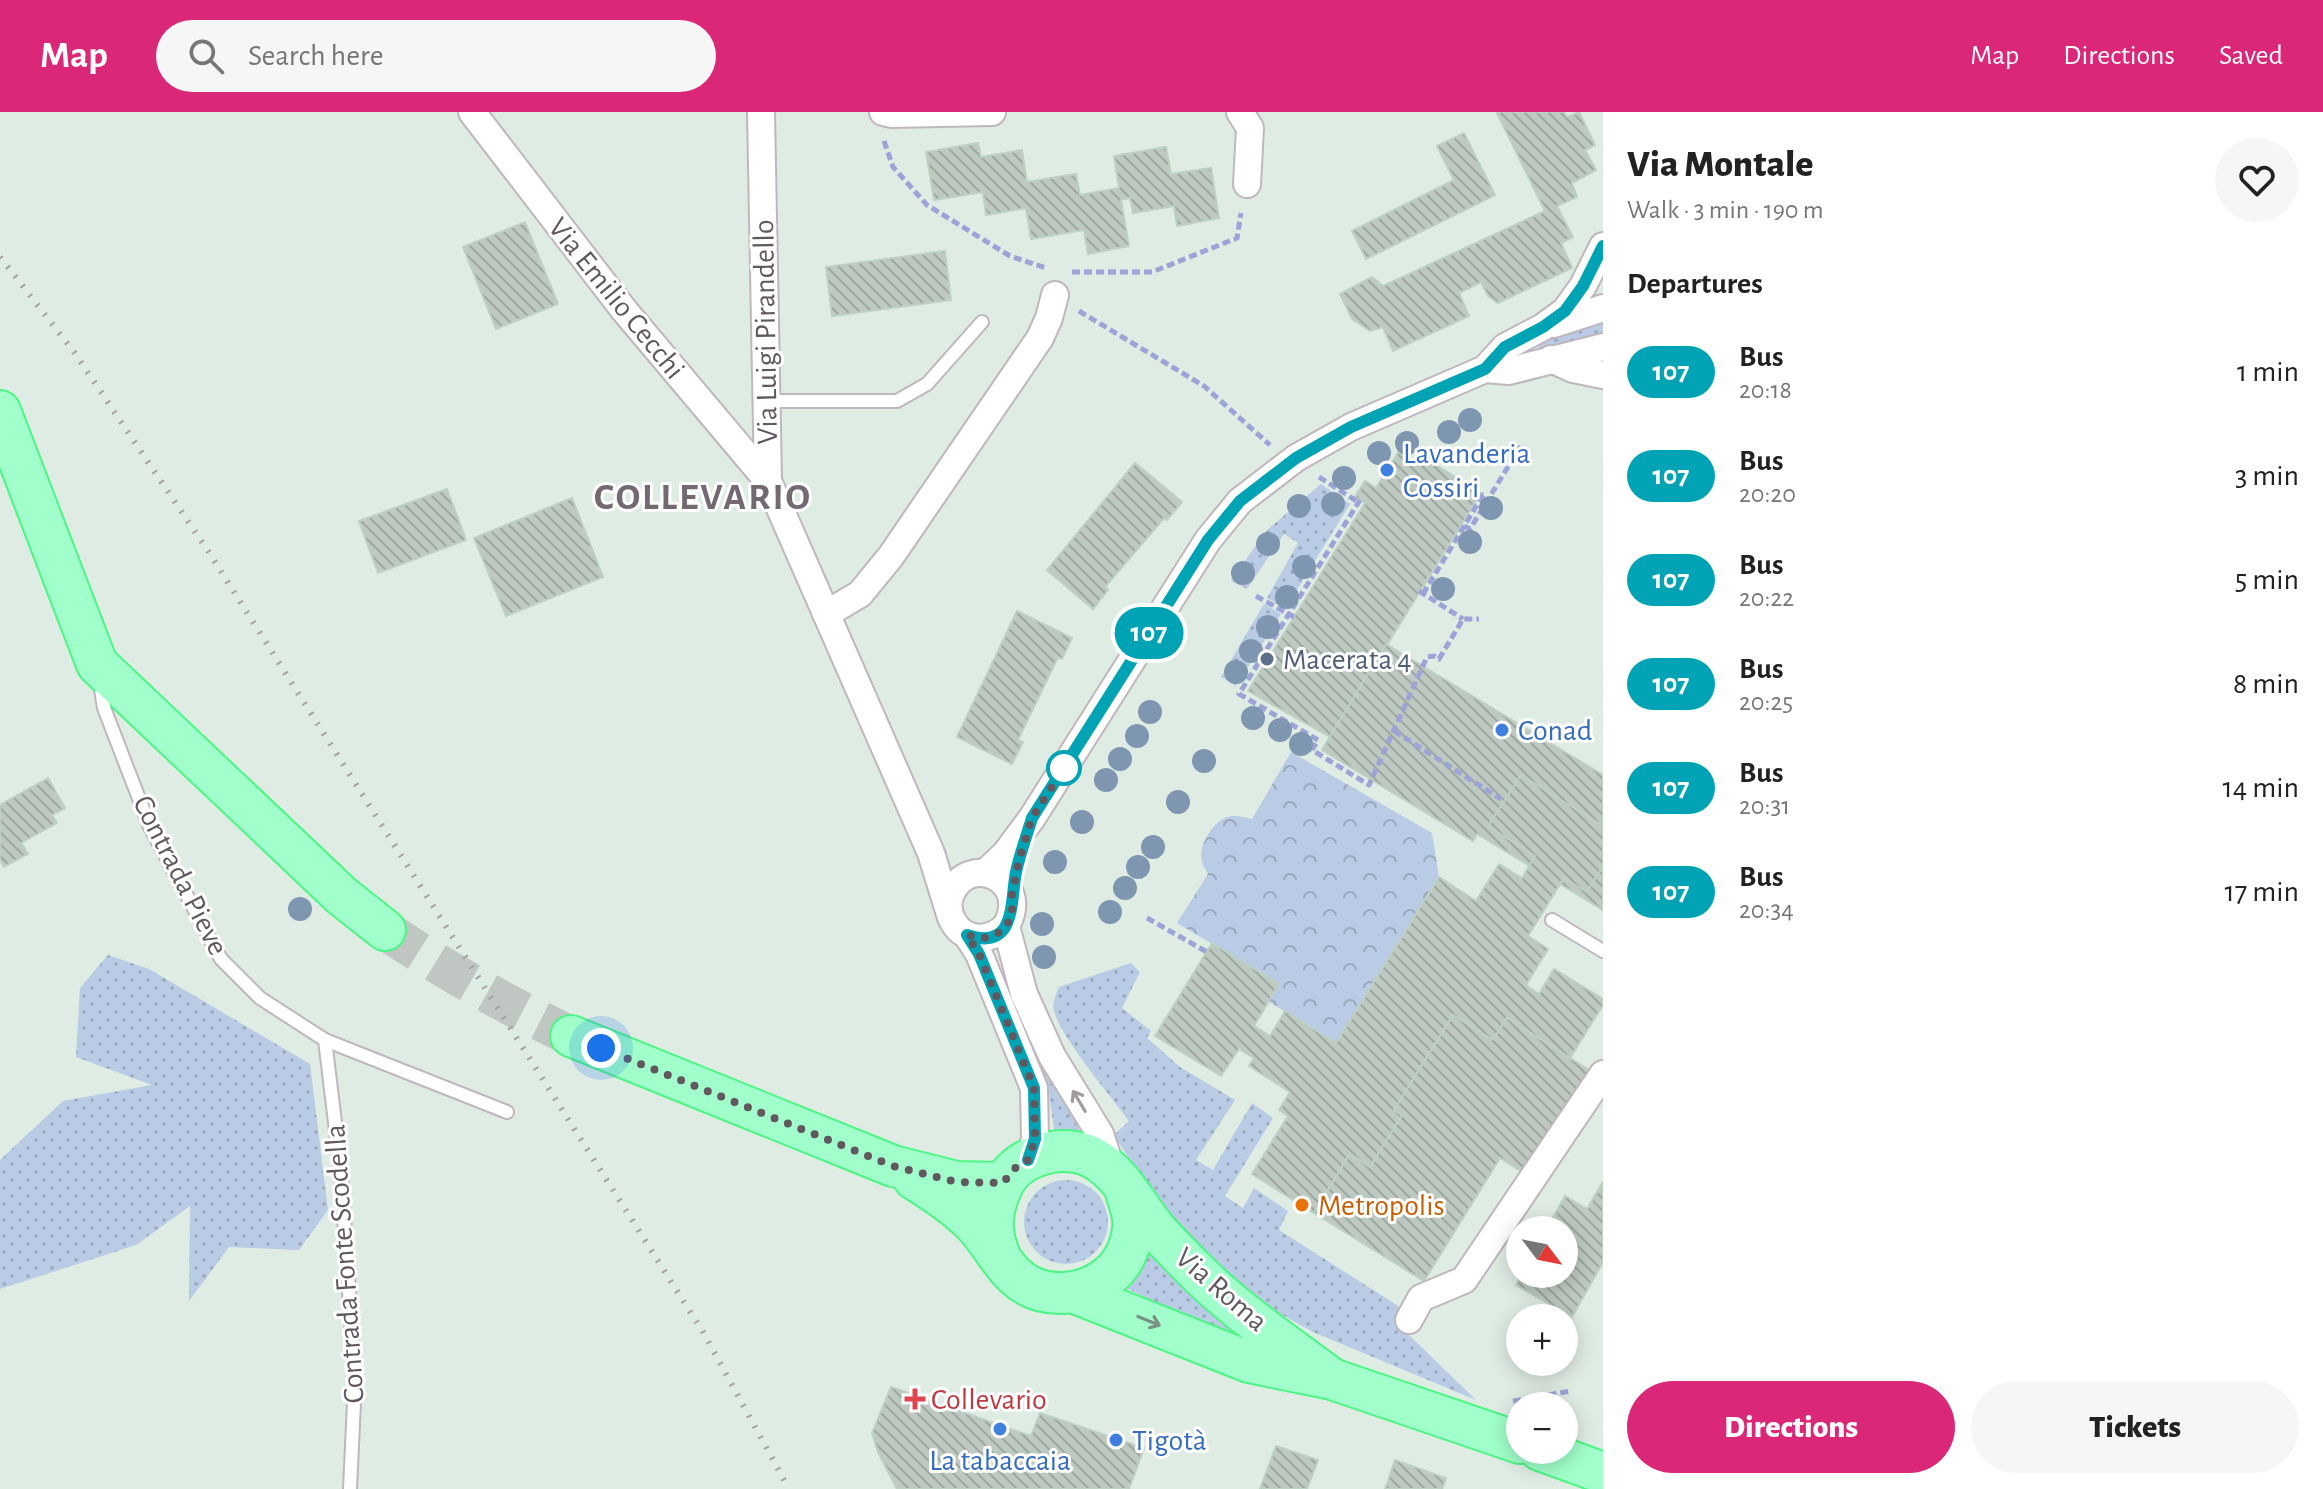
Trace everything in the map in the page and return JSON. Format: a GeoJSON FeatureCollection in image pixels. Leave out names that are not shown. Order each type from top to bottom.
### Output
{"type":"FeatureCollection","features":[{"type":"Feature","properties":{"kind":"main road","name":"Contrada Pieve"},"geometry":{"type":"LineString","coordinates":[[0,411],[97,664],[342,896],[385,930]]}},
{"type":"Feature","properties":{"kind":"main road","name":"Via Roma"},"geometry":{"type":"LineString","coordinates":[[571,1036],[893,1166],[957,1182],[1015,1171],[1048,1152],[1073,1151],[1093,1157],[1118,1179],[1158,1232],[1200,1275],[1332,1379]]}},
{"type":"Feature","properties":{"kind":"main road","name":"Via Roma"},"geometry":{"type":"LineString","coordinates":[[893,1166],[949,1201],[974,1224],[1015,1276],[1028,1285],[1055,1293],[1075,1293],[1092,1287],[1110,1275],[1130,1245],[1133,1218],[1118,1179]]}},
{"type":"Feature","properties":{"kind":"main road"},"geometry":{"type":"LineString","coordinates":[[1001,1259],[992,1239],[992,1209],[1015,1171]]}},
{"type":"Feature","properties":{"kind":"main road","name":"Via Roma"},"geometry":{"type":"LineString","coordinates":[[1075,1293],[1249,1362],[1332,1379],[1506,1438]]}},
{"type":"Feature","properties":{"kind":"main road"},"geometry":{"type":"LineString","coordinates":[[1578,1464],[1603,1473]]}},
{"type":"Feature","properties":{"kind":"street","name":"Via Emilio Cecchi"},"geometry":{"type":"LineString","coordinates":[[472,112],[624,310],[768,481]]}},
{"type":"Feature","properties":{"kind":"street","name":"Via Luigi Pirandello"},"geometry":{"type":"LineString","coordinates":[[761,112],[768,481],[931,853],[948,908]]}},
{"type":"Feature","properties":{"kind":"street"},"geometry":{"type":"LineString","coordinates":[[883,112],[992,112]]}},
{"type":"Feature","properties":{"kind":"street"},"geometry":{"type":"LineString","coordinates":[[1240,112],[1250,128],[1247,184]]}},
{"type":"Feature","properties":{"kind":"street"},"geometry":{"type":"LineString","coordinates":[[1015,1171],[1035,1139],[1034,1088],[979,954],[967,935],[956,927],[948,908],[954,888],[1006,853],[1032,818],[1208,540],[1240,501],[1296,458],[1351,427],[1485,369],[1505,347],[1543,327],[1565,311],[1583,286],[1603,246]]}},
{"type":"Feature","properties":{"kind":"street"},"geometry":{"type":"LineString","coordinates":[[826,614],[860,594],[891,556],[1040,338],[1055,295]]}},
{"type":"Feature","properties":{"kind":"street"},"geometry":{"type":"LineString","coordinates":[[1543,327],[1603,308]]}},
{"type":"Feature","properties":{"kind":"street"},"geometry":{"type":"LineString","coordinates":[[1485,369],[1509,371],[1603,347]]}},
{"type":"Feature","properties":{"kind":"street"},"geometry":{"type":"LineString","coordinates":[[1551,359],[1573,369],[1603,375]]}},
{"type":"Feature","properties":{"kind":"street"},"geometry":{"type":"LineString","coordinates":[[967,935],[984,938],[1000,932],[1012,916],[1012,894],[1032,818]]}},
{"type":"Feature","properties":{"kind":"street"},"geometry":{"type":"LineString","coordinates":[[931,853],[954,869],[1001,880],[1012,894]]}},
{"type":"Feature","properties":{"kind":"street"},"geometry":{"type":"LineString","coordinates":[[1006,926],[1024,994],[1052,1056],[1100,1134],[1118,1179]]}},
{"type":"Feature","properties":{"kind":"street"},"geometry":{"type":"LineString","coordinates":[[1409,1320],[1421,1298],[1464,1280],[1603,1074]]}},
{"type":"Feature","properties":{"kind":"lane"},"geometry":{"type":"LineString","coordinates":[[766,401],[897,401],[927,384],[982,322]]}},
{"type":"Feature","properties":{"kind":"lane","name":"Contrada Pieve"},"geometry":{"type":"LineString","coordinates":[[97,664],[104,708],[150,827],[221,959],[260,998],[325,1040],[507,1112]]}},
{"type":"Feature","properties":{"kind":"lane"},"geometry":{"type":"LineString","coordinates":[[1552,920],[1603,951]]}},
{"type":"Feature","properties":{"kind":"lane","name":"Contrada Fonte Scodella"},"geometry":{"type":"LineString","coordinates":[[325,1040],[341,1172],[355,1380],[350,1489]]}},
{"type":"Feature","properties":{"kind":"path"},"geometry":{"type":"LineString","coordinates":[[893,167],[927,205],[1010,256],[1057,272],[1152,272],[1237,238],[1247,184]]}},
{"type":"Feature","properties":{"kind":"path"},"geometry":{"type":"LineString","coordinates":[[1055,295],[1124,340],[1204,386],[1270,445]]}},
{"type":"Feature","properties":{"kind":"path"},"geometry":{"type":"LineString","coordinates":[[1479,619],[1463,619],[1421,592],[1464,526],[1470,529],[1522,444]]}},
{"type":"Feature","properties":{"kind":"path"},"geometry":{"type":"LineString","coordinates":[[1314,479],[1319,477],[1359,501],[1291,616],[1239,694],[1318,740],[1312,750],[1369,785],[1427,657],[1439,659],[1463,619]]}},
{"type":"Feature","properties":{"kind":"path"},"geometry":{"type":"LineString","coordinates":[[1256,596],[1291,616]]}},
{"type":"Feature","properties":{"kind":"path"},"geometry":{"type":"LineString","coordinates":[[1291,724],[1295,718]]}},
{"type":"Feature","properties":{"kind":"path"},"geometry":{"type":"LineString","coordinates":[[1394,731],[1501,799]]}},
{"type":"Feature","properties":{"kind":"path"},"geometry":{"type":"LineString","coordinates":[[1147,918],[1207,952]]}},
{"type":"Feature","properties":{"kind":"path"},"geometry":{"type":"LineString","coordinates":[[1565,1392],[1571,1391]]}},
{"type":"Feature","properties":{"kind":"green space"},"geometry":{"type":"Polygon","coordinates":[[[1603,315],[1603,336],[1539,349],[1538,343],[1587,319],[1603,315]]]}},
{"type":"Feature","properties":{"kind":"green space"},"geometry":{"type":"Polygon","coordinates":[[[1321,484],[1350,504],[1285,609],[1267,598],[1298,543],[1284,534],[1247,589],[1231,581],[1266,531],[1321,484]]]}},
{"type":"Feature","properties":{"kind":"green space"},"geometry":{"type":"Polygon","coordinates":[[[1264,604],[1281,614],[1236,686],[1221,677],[1264,604]]]}},
{"type":"Feature","properties":{"kind":"green space"},"geometry":{"type":"Polygon","coordinates":[[[1291,752],[1432,833],[1439,877],[1336,1043],[1269,1002],[1279,984],[1177,923],[1208,874],[1201,856],[1211,831],[1228,817],[1252,819],[1291,752]]]}},
{"type":"Feature","properties":{"kind":"green space"},"geometry":{"type":"Polygon","coordinates":[[[108,955],[149,969],[310,1064],[328,1210],[299,1250],[229,1247],[189,1301],[190,1206],[136,1245],[0,1289],[0,1160],[63,1101],[152,1085],[76,1057],[80,988],[108,955]]]}},
{"type":"Feature","properties":{"kind":"green space"},"geometry":{"type":"Polygon","coordinates":[[[1131,963],[1140,972],[1122,1008],[1151,1031],[1147,1038],[1180,1067],[1235,1100],[1196,1160],[1213,1170],[1252,1103],[1273,1118],[1225,1196],[1243,1208],[1254,1188],[1288,1211],[1279,1230],[1403,1309],[1399,1321],[1409,1335],[1476,1400],[1313,1332],[1268,1307],[1233,1280],[1169,1221],[1114,1135],[1129,1121],[1076,1051],[1054,1011],[1059,987],[1131,963]]]}},
{"type":"Feature","properties":{"kind":"green space"},"geometry":{"type":"Polygon","coordinates":[[[1021,1019],[1081,1133],[1054,1130],[1049,1092],[1015,1020],[1021,1019]]]}},
{"type":"Feature","properties":{"kind":"green space"},"geometry":{"type":"Polygon","coordinates":[[[1066,1180],[1082,1183],[1096,1192],[1105,1206],[1108,1222],[1105,1238],[1096,1252],[1082,1261],[1066,1264],[1050,1261],[1036,1252],[1027,1238],[1024,1222],[1027,1206],[1036,1192],[1050,1183],[1066,1180]]]}},
{"type":"Feature","properties":{"kind":"green space"},"geometry":{"type":"Polygon","coordinates":[[[1150,1246],[1259,1348],[1205,1327],[1126,1288],[1150,1246]]]}},
{"type":"Feature","properties":{"kind":"building"},"geometry":{"type":"Polygon","coordinates":[[[1564,112],[1567,117],[1579,112],[1595,145],[1585,150],[1596,170],[1572,183],[1577,197],[1557,206],[1573,237],[1561,243],[1572,268],[1498,303],[1488,296],[1481,282],[1459,293],[1469,316],[1393,351],[1383,327],[1370,331],[1352,319],[1340,294],[1372,277],[1383,286],[1545,211],[1497,113],[1564,112]]]}},
{"type":"Feature","properties":{"kind":"building"},"geometry":{"type":"Polygon","coordinates":[[[1464,133],[1495,195],[1366,259],[1352,231],[1454,180],[1437,146],[1464,133]]]}},
{"type":"Feature","properties":{"kind":"building"},"geometry":{"type":"Polygon","coordinates":[[[978,143],[981,157],[1022,150],[1027,182],[1076,174],[1080,195],[1119,188],[1114,156],[1166,147],[1171,174],[1211,168],[1219,218],[1177,226],[1174,206],[1133,213],[1130,198],[1121,200],[1129,246],[1088,254],[1084,230],[1031,239],[1026,208],[986,215],[983,192],[934,200],[926,152],[978,143]]]}},
{"type":"Feature","properties":{"kind":"building"},"geometry":{"type":"Polygon","coordinates":[[[525,222],[558,304],[496,329],[463,247],[525,222]]]}},
{"type":"Feature","properties":{"kind":"building"},"geometry":{"type":"Polygon","coordinates":[[[945,251],[951,300],[832,316],[826,267],[945,251]]]}},
{"type":"Feature","properties":{"kind":"building"},"geometry":{"type":"Polygon","coordinates":[[[1399,451],[1419,464],[1423,457],[1481,493],[1330,737],[1248,691],[1365,503],[1355,497],[1365,481],[1376,488],[1399,451]]]}},
{"type":"Feature","properties":{"kind":"building"},"geometry":{"type":"Polygon","coordinates":[[[1135,463],[1182,502],[1167,520],[1164,518],[1105,587],[1108,590],[1093,609],[1047,570],[1135,463]]]}},
{"type":"Feature","properties":{"kind":"building"},"geometry":{"type":"Polygon","coordinates":[[[447,489],[466,540],[378,573],[359,521],[447,489]]]}},
{"type":"Feature","properties":{"kind":"building"},"geometry":{"type":"Polygon","coordinates":[[[572,498],[603,577],[506,616],[474,538],[572,498]]]}},
{"type":"Feature","properties":{"kind":"building"},"geometry":{"type":"Polygon","coordinates":[[[1017,611],[1072,638],[1062,659],[1058,657],[1018,740],[1023,742],[1012,764],[957,737],[1017,611]]]}},
{"type":"Feature","properties":{"kind":"building"},"geometry":{"type":"Polygon","coordinates":[[[1386,644],[1603,775],[1603,910],[1477,834],[1473,841],[1322,750],[1386,644]]]}},
{"type":"Feature","properties":{"kind":"building"},"geometry":{"type":"Polygon","coordinates":[[[1521,775],[1603,826],[1603,866],[1587,892],[1564,878],[1528,936],[1548,949],[1526,985],[1539,994],[1554,969],[1603,999],[1603,1005],[1570,1058],[1507,1018],[1493,1040],[1453,1015],[1394,1110],[1402,1115],[1370,1167],[1350,1154],[1314,1213],[1252,1174],[1288,1116],[1279,1110],[1290,1092],[1249,1066],[1254,1058],[1239,1049],[1221,1076],[1155,1036],[1212,943],[1279,984],[1254,1026],[1270,1036],[1285,1011],[1336,1043],[1439,877],[1476,901],[1499,864],[1522,878],[1535,856],[1488,826],[1521,775]]]}},
{"type":"Feature","properties":{"kind":"building"},"geometry":{"type":"Polygon","coordinates":[[[48,778],[65,808],[52,815],[57,823],[21,843],[28,854],[4,867],[0,860],[0,805],[48,778]]]}},
{"type":"Feature","properties":{"kind":"building"},"geometry":{"type":"Polygon","coordinates":[[[1453,1015],[1493,1040],[1507,1018],[1589,1070],[1524,1173],[1500,1158],[1424,1281],[1314,1213],[1350,1154],[1370,1167],[1402,1115],[1394,1110],[1453,1015]]]}},
{"type":"Feature","properties":{"kind":"building"},"geometry":{"type":"Polygon","coordinates":[[[1603,1182],[1603,1262],[1578,1306],[1549,1304],[1521,1288],[1578,1288],[1578,1216],[1554,1216],[1565,1196],[1587,1209],[1603,1182]]]}},
{"type":"Feature","properties":{"kind":"building"},"geometry":{"type":"Polygon","coordinates":[[[891,1387],[1031,1436],[1040,1413],[1144,1448],[1129,1489],[897,1489],[872,1433],[891,1387]]]}},
{"type":"Feature","properties":{"kind":"building"},"geometry":{"type":"Polygon","coordinates":[[[1276,1446],[1318,1460],[1307,1489],[1260,1489],[1276,1446]]]}},
{"type":"Feature","properties":{"kind":"building"},"geometry":{"type":"Polygon","coordinates":[[[1395,1460],[1446,1478],[1442,1489],[1385,1489],[1395,1460]]]}},
{"type":"Feature","properties":{"kind":"tunnel"},"geometry":{"type":"LineString","coordinates":[[385,930],[476,986],[571,1036]]}},
{"type":"Feature","properties":{"kind":"railway"},"geometry":{"type":"LineString","coordinates":[[0,257],[74,352],[208,551],[703,1332],[789,1489]]}},
{"type":"Feature","properties":{"kind":"bus line","name":"107"},"geometry":{"type":"LineString","coordinates":[[1028,1160],[1035,1139],[1034,1088],[979,954],[967,935],[975,938],[992,936],[1006,926],[1012,916],[1012,894],[1032,818],[1208,540],[1240,501],[1296,458],[1351,427],[1485,369],[1505,347],[1543,327],[1565,311],[1583,286],[1603,246]]}},
{"type":"Feature","properties":{"kind":"place","name":"Lavanderia Cossiri"},"geometry":{"type":"Point","coordinates":[1387,470]}},
{"type":"Feature","properties":{"kind":"place","name":"Macerata 4"},"geometry":{"type":"Point","coordinates":[1267,659]}},
{"type":"Feature","properties":{"kind":"place","name":"Conad"},"geometry":{"type":"Point","coordinates":[1502,730]}},
{"type":"Feature","properties":{"kind":"place","name":"Metropolis"},"geometry":{"type":"Point","coordinates":[1302,1205]}},
{"type":"Feature","properties":{"kind":"place","name":"Collevario"},"geometry":{"type":"Point","coordinates":[915,1399]}},
{"type":"Feature","properties":{"kind":"place","name":"La tabaccaia"},"geometry":{"type":"Point","coordinates":[1000,1429]}},
{"type":"Feature","properties":{"kind":"place","name":"Tigotà"},"geometry":{"type":"Point","coordinates":[1116,1440]}},
{"type":"Feature","properties":{"kind":"district","name":"COLLEVARIO"},"geometry":{"type":"Point","coordinates":[703,496]}},
{"type":"Feature","properties":{"kind":"route"},"geometry":{"type":"LineString","coordinates":[[601,1048],[893,1166],[957,1182],[1003,1183],[1014,1169],[1028,1160],[1035,1139],[1034,1088],[979,954],[967,935],[975,938],[992,936],[1000,932],[1012,916],[1012,894],[1032,818],[1064,768]]}}]}
